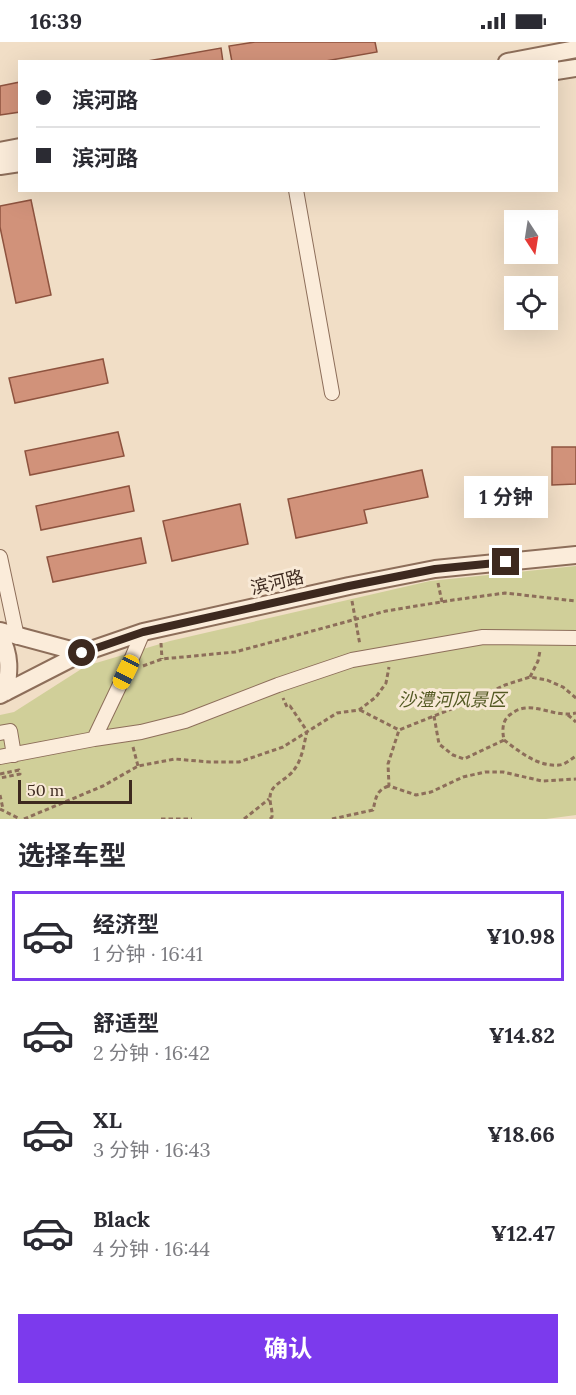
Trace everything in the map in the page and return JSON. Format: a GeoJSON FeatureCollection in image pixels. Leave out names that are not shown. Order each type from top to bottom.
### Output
{"type":"FeatureCollection","features":[{"type":"Feature","properties":{"kind":"street"},"geometry":{"type":"LineString","coordinates":[[518,60],[576,49]]}},
{"type":"Feature","properties":{"kind":"street"},"geometry":{"type":"LineString","coordinates":[[558,71],[576,68]]}},
{"type":"Feature","properties":{"kind":"street"},"geometry":{"type":"LineString","coordinates":[[0,151],[18,147]]}},
{"type":"Feature","properties":{"kind":"street"},"geometry":{"type":"LineString","coordinates":[[0,166],[18,163]]}},
{"type":"Feature","properties":{"kind":"street"},"geometry":{"type":"LineString","coordinates":[[296,192],[332,393]]}},
{"type":"Feature","properties":{"kind":"street","name":"滨河路"},"geometry":{"type":"LineString","coordinates":[[3,694],[82,653],[143,632],[435,569],[576,555]]}},
{"type":"Feature","properties":{"kind":"street"},"geometry":{"type":"LineString","coordinates":[[0,557],[8,636],[5,644],[10,668],[3,694]]}},
{"type":"Feature","properties":{"kind":"street"},"geometry":{"type":"LineString","coordinates":[[0,631],[8,636],[82,653]]}},
{"type":"Feature","properties":{"kind":"street"},"geometry":{"type":"LineString","coordinates":[[94,739],[143,632]]}},
{"type":"Feature","properties":{"kind":"street"},"geometry":{"type":"LineString","coordinates":[[0,758],[141,732],[185,721],[278,685],[352,660],[483,637],[576,638]]}},
{"type":"Feature","properties":{"kind":"street"},"geometry":{"type":"LineString","coordinates":[[0,733],[9,731],[14,754]]}},
{"type":"Feature","properties":{"kind":"path"},"geometry":{"type":"LineString","coordinates":[[349,586],[363,658]]}},
{"type":"Feature","properties":{"kind":"path"},"geometry":{"type":"LineString","coordinates":[[126,672],[162,659],[235,652],[386,610],[505,593],[576,601]]}},
{"type":"Feature","properties":{"kind":"path"},"geometry":{"type":"LineString","coordinates":[[530,677],[538,661],[541,637]]}},
{"type":"Feature","properties":{"kind":"path"},"geometry":{"type":"LineString","coordinates":[[0,795],[1,809],[22,819],[103,786],[138,766],[175,759],[239,762],[283,747],[337,713],[360,710],[376,697],[386,682],[391,653]]}},
{"type":"Feature","properties":{"kind":"path"},"geometry":{"type":"LineString","coordinates":[[360,710],[399,730],[530,677],[547,680],[563,687],[576,698]]}},
{"type":"Feature","properties":{"kind":"path"},"geometry":{"type":"LineString","coordinates":[[244,819],[269,799],[272,789],[294,771],[303,751],[307,731],[290,706],[286,707],[278,685]]}},
{"type":"Feature","properties":{"kind":"path"},"geometry":{"type":"LineString","coordinates":[[576,713],[568,715],[534,708],[520,708],[508,716],[502,728],[504,740],[537,762],[561,765],[576,756]]}},
{"type":"Feature","properties":{"kind":"path"},"geometry":{"type":"LineString","coordinates":[[568,715],[576,722]]}},
{"type":"Feature","properties":{"kind":"path"},"geometry":{"type":"LineString","coordinates":[[434,716],[439,744],[464,759],[504,740]]}},
{"type":"Feature","properties":{"kind":"path"},"geometry":{"type":"LineString","coordinates":[[389,786],[388,764],[399,730]]}},
{"type":"Feature","properties":{"kind":"path"},"geometry":{"type":"LineString","coordinates":[[131,733],[138,766]]}},
{"type":"Feature","properties":{"kind":"path"},"geometry":{"type":"LineString","coordinates":[[19,770],[20,774],[0,776],[19,770]]}},
{"type":"Feature","properties":{"kind":"path"},"geometry":{"type":"LineString","coordinates":[[332,819],[373,810],[377,794],[381,789],[389,786],[416,795],[431,792],[463,777],[485,772],[503,772],[542,782],[576,779]]}},
{"type":"Feature","properties":{"kind":"path"},"geometry":{"type":"LineString","coordinates":[[269,799],[273,811],[270,819]]}},
{"type":"Feature","properties":{"kind":"path"},"geometry":{"type":"LineString","coordinates":[[161,819],[192,819]]}},
{"type":"Feature","properties":{"kind":"green space","name":"沙澧河风景区"},"geometry":{"type":"Polygon","coordinates":[[[576,566],[576,815],[546,819],[0,819],[0,715],[14,712],[86,666],[170,641],[430,581],[576,566]]]}},
{"type":"Feature","properties":{"kind":"building"},"geometry":{"type":"Polygon","coordinates":[[[255,42],[375,42],[377,52],[331,60],[232,60],[229,46],[255,42]]]}},
{"type":"Feature","properties":{"kind":"building"},"geometry":{"type":"Polygon","coordinates":[[[221,48],[223,60],[153,60],[221,48]]]}},
{"type":"Feature","properties":{"kind":"building"},"geometry":{"type":"Polygon","coordinates":[[[18,82],[18,112],[0,115],[0,86],[18,82]]]}},
{"type":"Feature","properties":{"kind":"building"},"geometry":{"type":"Polygon","coordinates":[[[31,200],[51,295],[16,303],[0,227],[0,206],[31,200]]]}},
{"type":"Feature","properties":{"kind":"building"},"geometry":{"type":"Polygon","coordinates":[[[103,359],[108,383],[15,403],[9,378],[103,359]]]}},
{"type":"Feature","properties":{"kind":"building"},"geometry":{"type":"Polygon","coordinates":[[[118,432],[124,456],[30,475],[25,451],[118,432]]]}},
{"type":"Feature","properties":{"kind":"building"},"geometry":{"type":"Polygon","coordinates":[[[552,447],[576,447],[576,484],[552,485],[552,447]]]}},
{"type":"Feature","properties":{"kind":"building"},"geometry":{"type":"Polygon","coordinates":[[[422,470],[428,497],[364,510],[367,523],[296,538],[288,499],[422,470]]]}},
{"type":"Feature","properties":{"kind":"building"},"geometry":{"type":"Polygon","coordinates":[[[129,486],[134,511],[41,530],[36,506],[129,486]]]}},
{"type":"Feature","properties":{"kind":"building"},"geometry":{"type":"Polygon","coordinates":[[[240,504],[248,544],[172,561],[163,521],[240,504]]]}},
{"type":"Feature","properties":{"kind":"building"},"geometry":{"type":"Polygon","coordinates":[[[141,538],[146,563],[53,582],[47,557],[141,538]]]}},
{"type":"Feature","properties":{"kind":"route"},"geometry":{"type":"LineString","coordinates":[[82,653],[143,632],[349,586],[435,569],[506,562]]}}]}
